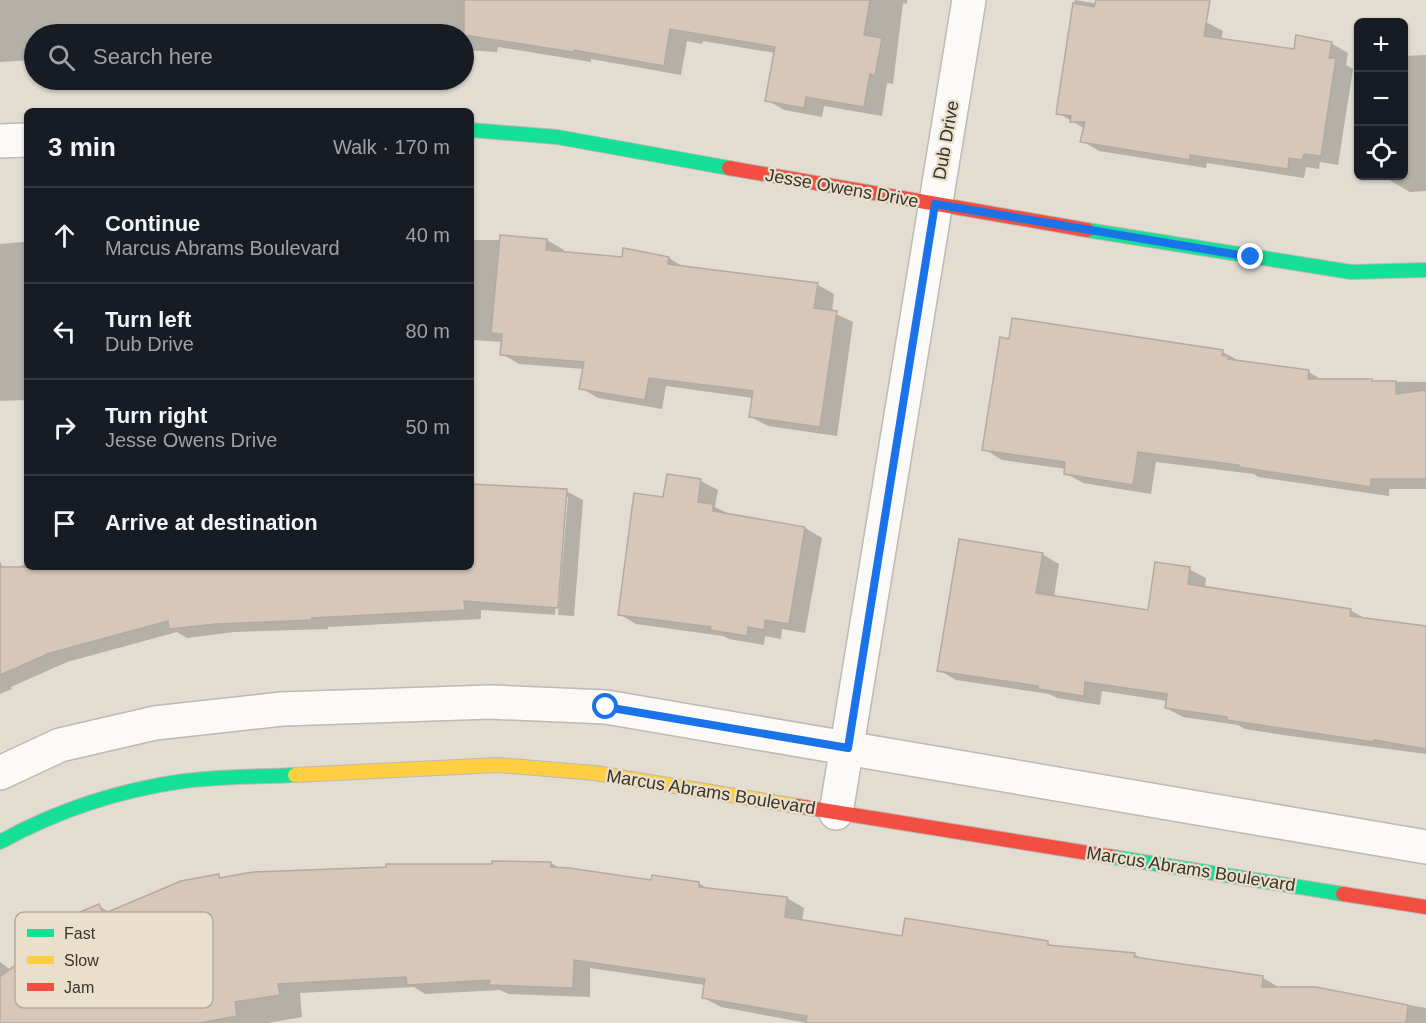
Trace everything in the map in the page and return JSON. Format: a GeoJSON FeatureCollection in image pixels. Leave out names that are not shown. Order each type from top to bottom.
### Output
{"type":"FeatureCollection","features":[{"type":"Feature","properties":{"kind":"street","name":"Dub Drive"},"geometry":{"type":"LineString","coordinates":[[836,813],[969,0]]}},
{"type":"Feature","properties":{"kind":"street","name":"Jesse Owens Drive"},"geometry":{"type":"LineString","coordinates":[[474,130],[556,137],[935,204],[1351,272],[1426,270]]}},
{"type":"Feature","properties":{"kind":"street"},"geometry":{"type":"LineString","coordinates":[[0,141],[24,140]]}},
{"type":"Feature","properties":{"kind":"street"},"geometry":{"type":"LineString","coordinates":[[0,773],[60,746],[156,723],[282,709],[490,702],[606,707],[1426,847]]}},
{"type":"Feature","properties":{"kind":"street","name":"Marcus Abrams Boulevard"},"geometry":{"type":"LineString","coordinates":[[0,842],[95,800],[184,781],[498,765],[595,773],[1426,907]]}},
{"type":"Feature","properties":{"kind":"building"},"geometry":{"type":"Polygon","coordinates":[[[464,0],[870,0],[864,35],[882,38],[875,76],[870,74],[864,107],[806,97],[804,108],[765,101],[775,47],[670,29],[664,66],[574,50],[573,52],[474,37],[474,24],[464,24],[464,0]]]}},
{"type":"Feature","properties":{"kind":"building"},"geometry":{"type":"Polygon","coordinates":[[[1096,0],[1210,0],[1204,36],[1294,49],[1296,35],[1332,42],[1329,58],[1336,58],[1321,156],[1304,154],[1302,160],[1289,158],[1288,169],[1190,155],[1190,160],[1080,142],[1085,122],[1070,122],[1071,116],[1056,114],[1073,3],[1094,7],[1096,0]]]}},
{"type":"Feature","properties":{"kind":"building"},"geometry":{"type":"Polygon","coordinates":[[[500,235],[547,239],[546,250],[622,257],[623,248],[669,257],[668,264],[818,283],[814,308],[837,311],[820,427],[749,417],[753,391],[649,378],[645,400],[579,389],[584,362],[500,355],[502,334],[491,333],[500,235]]]}},
{"type":"Feature","properties":{"kind":"building"},"geometry":{"type":"Polygon","coordinates":[[[1012,318],[1223,350],[1222,356],[1228,356],[1228,359],[1309,370],[1308,379],[1396,381],[1396,394],[1426,390],[1426,479],[1371,479],[1371,487],[1238,467],[1239,465],[1138,452],[1133,485],[1064,474],[1065,462],[982,450],[1000,337],[1009,339],[1012,318]]]}},
{"type":"Feature","properties":{"kind":"building"},"geometry":{"type":"Polygon","coordinates":[[[667,474],[701,479],[698,502],[713,504],[713,511],[805,527],[789,624],[765,620],[764,630],[748,627],[747,636],[710,630],[711,627],[618,615],[634,493],[663,497],[667,474]]]}},
{"type":"Feature","properties":{"kind":"building"},"geometry":{"type":"Polygon","coordinates":[[[474,484],[567,489],[558,608],[464,601],[465,610],[216,624],[169,629],[168,621],[50,653],[0,675],[0,567],[24,567],[24,570],[474,570],[474,484]]]}},
{"type":"Feature","properties":{"kind":"building"},"geometry":{"type":"Polygon","coordinates":[[[959,539],[1043,553],[1036,593],[1148,610],[1155,562],[1190,567],[1188,584],[1351,609],[1350,616],[1426,626],[1426,749],[1227,720],[1227,717],[1165,708],[1167,694],[1085,682],[1084,696],[1038,689],[1038,686],[937,671],[959,539]]]}},
{"type":"Feature","properties":{"kind":"building"},"geometry":{"type":"Polygon","coordinates":[[[492,861],[551,862],[551,867],[651,880],[652,875],[699,882],[699,887],[787,897],[785,917],[902,936],[905,918],[1048,941],[1048,945],[1135,953],[1134,957],[1263,976],[1262,987],[1316,987],[1408,1005],[1406,1023],[806,1023],[807,1016],[702,998],[705,979],[574,960],[573,988],[489,985],[490,980],[407,985],[406,977],[278,984],[280,995],[235,1002],[237,1016],[200,1023],[0,1023],[0,977],[15,965],[15,1008],[213,1008],[213,912],[108,912],[181,881],[219,874],[219,878],[253,872],[386,867],[386,864],[492,864],[492,861]]]}},
{"type":"Feature","properties":{"kind":"building"},"geometry":{"type":"Polygon","coordinates":[[[99,904],[102,912],[80,912],[99,904]]]}},
{"type":"Feature","properties":{"kind":"traffic: fast"},"geometry":{"type":"LineString","coordinates":[[474,130],[557,137],[729,168]]}},
{"type":"Feature","properties":{"kind":"traffic: fast"},"geometry":{"type":"LineString","coordinates":[[1087,230],[1351,272],[1426,270]]}},
{"type":"Feature","properties":{"kind":"traffic: fast"},"geometry":{"type":"LineString","coordinates":[[0,842],[66,811],[136,790],[198,779],[295,775]]}},
{"type":"Feature","properties":{"kind":"traffic: fast"},"geometry":{"type":"LineString","coordinates":[[1113,857],[1343,894]]}},
{"type":"Feature","properties":{"kind":"traffic: slow"},"geometry":{"type":"LineString","coordinates":[[295,775],[498,765],[595,773],[797,806]]}},
{"type":"Feature","properties":{"kind":"traffic: jam"},"geometry":{"type":"LineString","coordinates":[[729,168],[1087,230]]}},
{"type":"Feature","properties":{"kind":"traffic: jam"},"geometry":{"type":"LineString","coordinates":[[797,806],[1113,857]]}},
{"type":"Feature","properties":{"kind":"traffic: jam"},"geometry":{"type":"LineString","coordinates":[[1343,894],[1426,907]]}},
{"type":"Feature","properties":{"kind":"route"},"geometry":{"type":"LineString","coordinates":[[606,707],[848,748],[935,204],[1251,257]]}}]}
